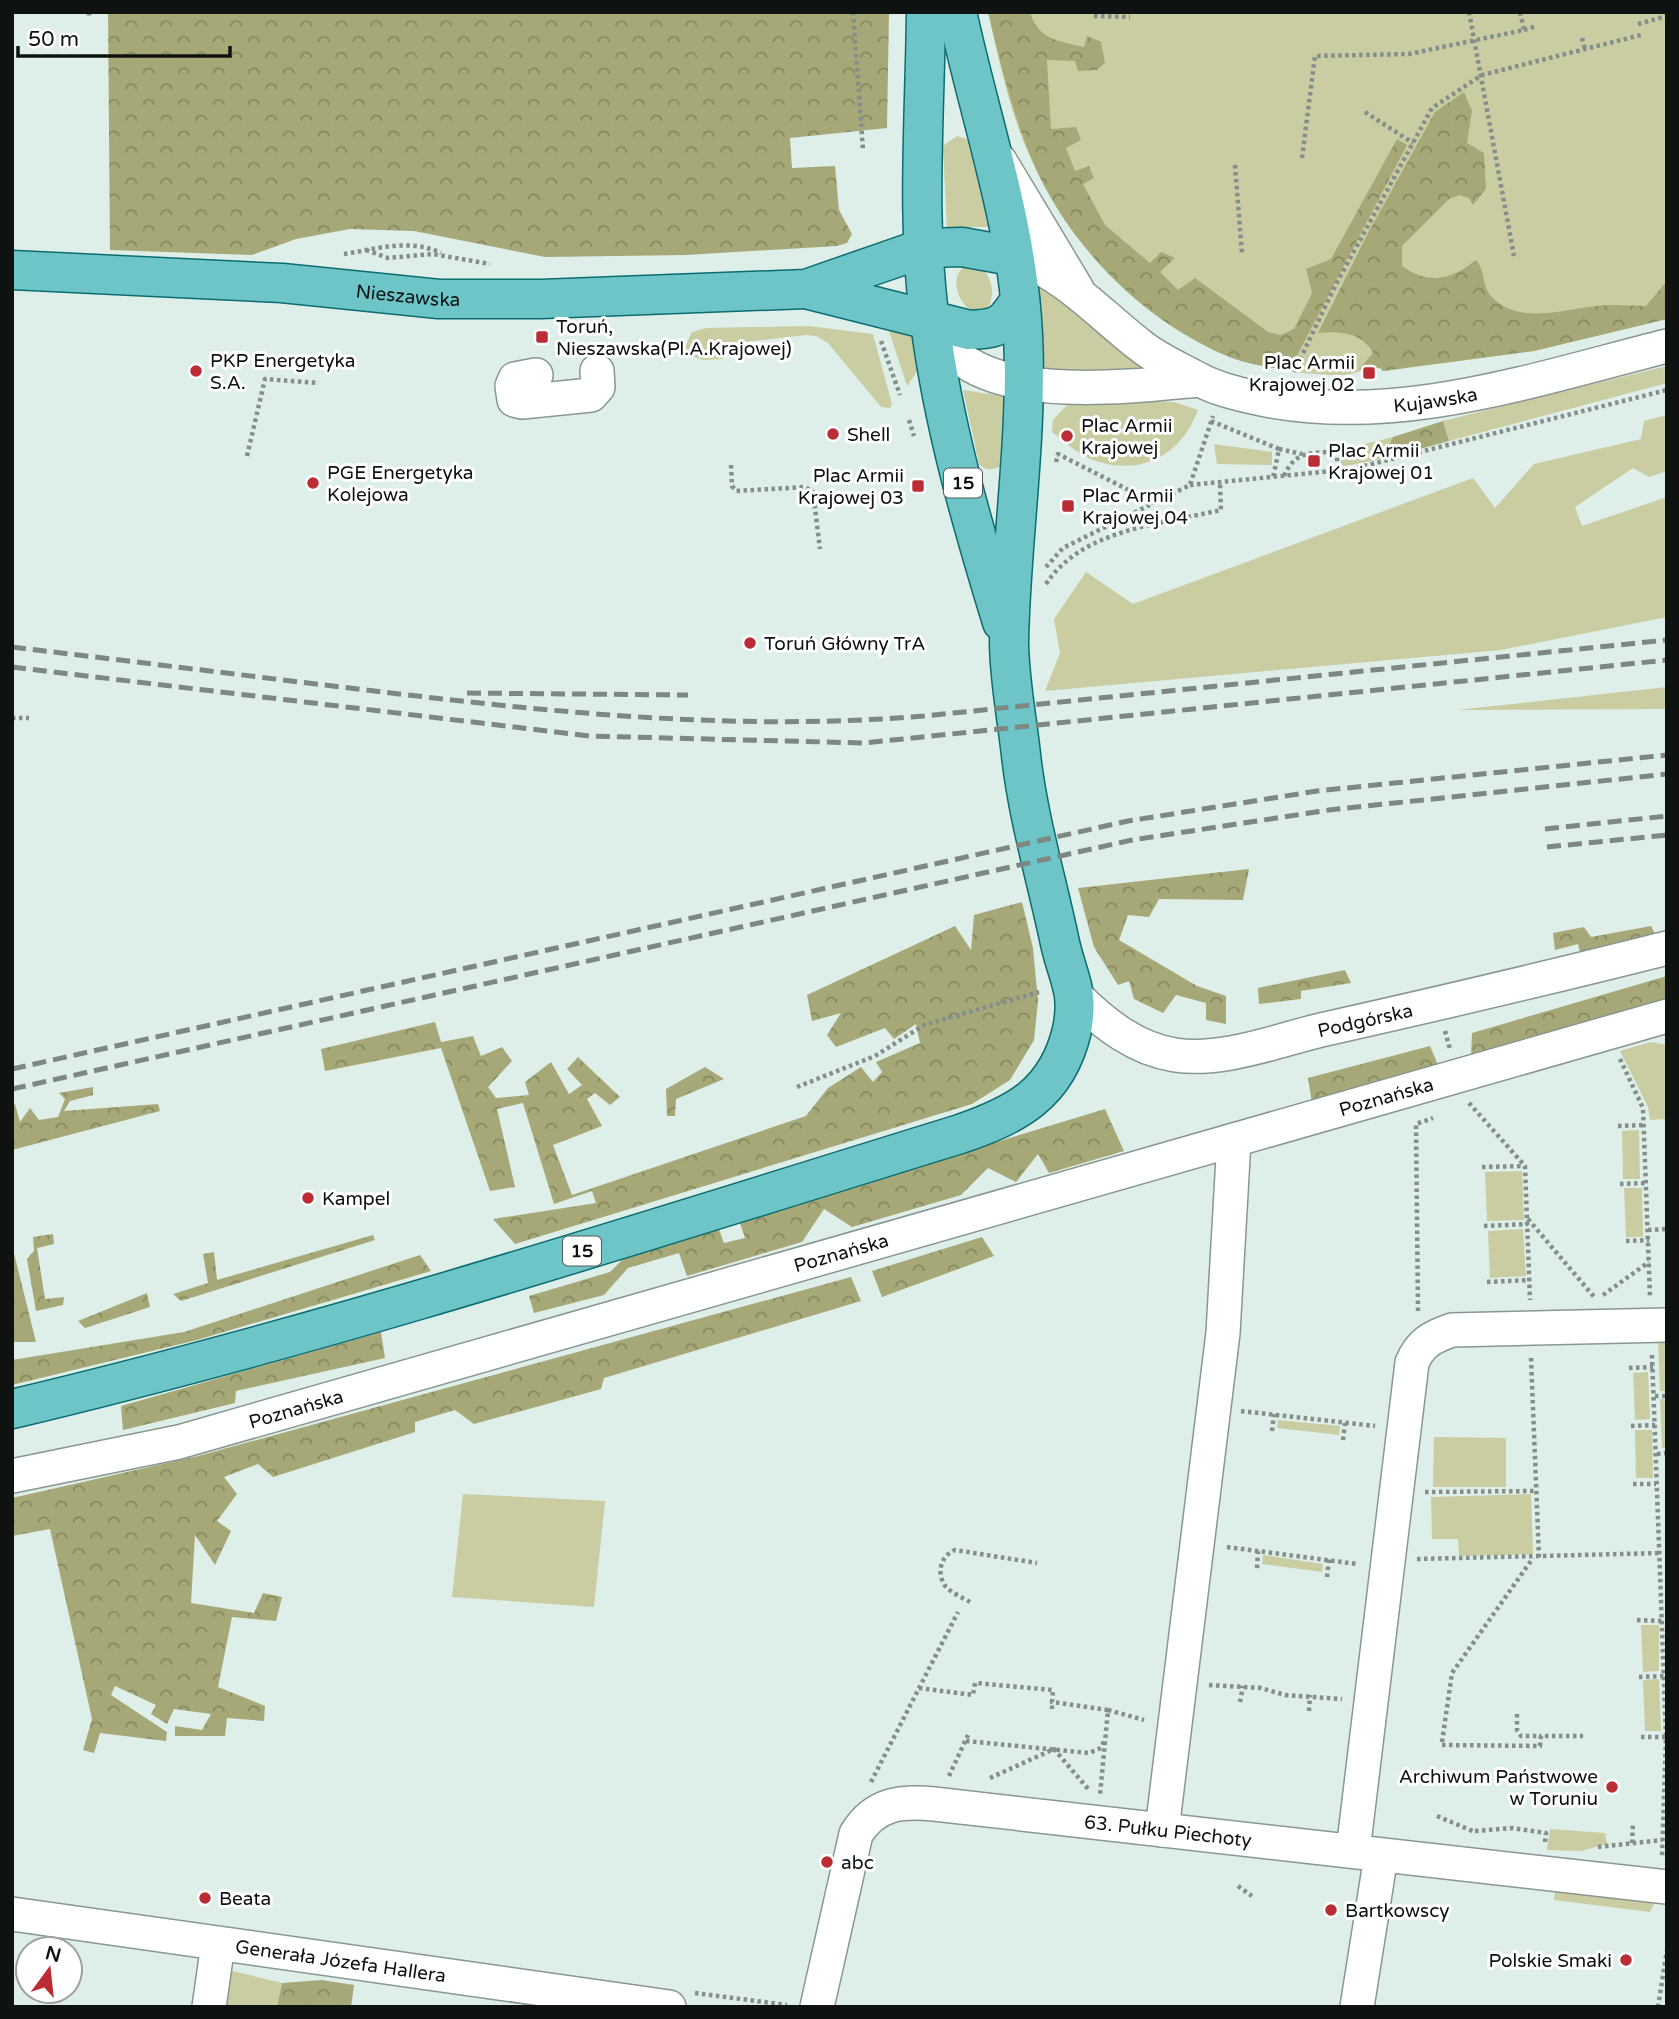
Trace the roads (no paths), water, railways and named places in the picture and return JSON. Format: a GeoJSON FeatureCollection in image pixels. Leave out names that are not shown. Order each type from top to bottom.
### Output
{"type":"FeatureCollection","features":[{"type":"Feature","properties":{"kind":"main road","name":"15"},"geometry":{"type":"LineString","coordinates":[[12,1409],[103,1388],[547,1262],[1004,1119],[1030,1102],[1052,1076],[1071,1032],[1062,993],[1062,954],[1025,787],[1009,644],[945,414],[929,320],[924,248],[926,12]]}},
{"type":"Feature","properties":{"kind":"main road","name":"15"},"geometry":{"type":"LineString","coordinates":[[957,12],[993,149],[1020,300],[1023,381],[1009,644]]}},
{"type":"Feature","properties":{"kind":"main road"},"geometry":{"type":"LineString","coordinates":[[924,248],[962,247],[1012,256]]}},
{"type":"Feature","properties":{"kind":"main road","name":"Nieszawska"},"geometry":{"type":"LineString","coordinates":[[806,289],[924,248]]}},
{"type":"Feature","properties":{"kind":"main road","name":"Nieszawska"},"geometry":{"type":"LineString","coordinates":[[12,270],[282,282],[439,299],[565,299],[806,289],[883,305],[929,320]]}},
{"type":"Feature","properties":{"kind":"main road"},"geometry":{"type":"LineString","coordinates":[[929,320],[970,330],[993,329],[1008,319],[1020,300]]}},
{"type":"Feature","properties":{"kind":"street","name":"Kujawska"},"geometry":{"type":"LineString","coordinates":[[993,149],[1079,291]]}},
{"type":"Feature","properties":{"kind":"street","name":"Kujawska"},"geometry":{"type":"LineString","coordinates":[[1012,256],[1027,261],[1079,291],[1142,347],[1207,394]]}},
{"type":"Feature","properties":{"kind":"street"},"geometry":{"type":"LineString","coordinates":[[929,320],[960,358],[989,373],[1023,381]]}},
{"type":"Feature","properties":{"kind":"street","name":"Kujawska"},"geometry":{"type":"LineString","coordinates":[[1023,381],[1090,390],[1248,396],[1298,406],[1381,407],[1483,393],[1667,346]]}},
{"type":"Feature","properties":{"kind":"street"},"geometry":{"type":"LineString","coordinates":[[536,375],[515,379],[512,386],[514,400],[522,402],[591,395],[598,387],[597,371]]}},
{"type":"Feature","properties":{"kind":"street","name":"Podgórska"},"geometry":{"type":"LineString","coordinates":[[1062,993],[1137,1043],[1158,1052],[1200,1056],[1438,1004],[1667,948]]}},
{"type":"Feature","properties":{"kind":"street","name":"Poznańska"},"geometry":{"type":"LineString","coordinates":[[12,1476],[180,1442],[1667,1016]]}},
{"type":"Feature","properties":{"kind":"street"},"geometry":{"type":"LineString","coordinates":[[1162,1830],[1223,1334],[1234,1140]]}},
{"type":"Feature","properties":{"kind":"street"},"geometry":{"type":"LineString","coordinates":[[1357,2007],[1367,1854],[1371,1702],[1412,1363],[1418,1348],[1431,1338],[1452,1330],[1646,1326]]}},
{"type":"Feature","properties":{"kind":"street","name":"63. Pułku Piechoty"},"geometry":{"type":"LineString","coordinates":[[817,2007],[856,1834],[865,1820],[883,1807],[902,1803],[934,1804],[1367,1854],[1664,1875]]}},
{"type":"Feature","properties":{"kind":"street","name":"Generała Józefa Hallera"},"geometry":{"type":"LineString","coordinates":[[12,1914],[218,1944],[508,1994],[669,2007]]}},
{"type":"Feature","properties":{"kind":"street"},"geometry":{"type":"LineString","coordinates":[[209,2007],[218,1944]]}},
{"type":"Feature","properties":{"kind":"railway"},"geometry":{"type":"LineString","coordinates":[[12,647],[524,708],[657,718],[790,722],[924,716],[1667,640]]}},
{"type":"Feature","properties":{"kind":"railway"},"geometry":{"type":"LineString","coordinates":[[12,667],[589,736],[864,743],[1667,660]]}},
{"type":"Feature","properties":{"kind":"railway"},"geometry":{"type":"LineString","coordinates":[[467,693],[688,695]]}},
{"type":"Feature","properties":{"kind":"railway"},"geometry":{"type":"LineString","coordinates":[[12,1069],[1128,821],[1317,791],[1667,755]]}},
{"type":"Feature","properties":{"kind":"railway"},"geometry":{"type":"LineString","coordinates":[[12,1089],[1132,840],[1329,810],[1667,774]]}},
{"type":"Feature","properties":{"kind":"railway"},"geometry":{"type":"LineString","coordinates":[[1545,829],[1667,816]]}},
{"type":"Feature","properties":{"kind":"railway"},"geometry":{"type":"LineString","coordinates":[[1547,847],[1667,835]]}},
{"type":"Feature","properties":{"kind":"place","name":"Toruń, Nieszawska(Pl.A.Krajowej)"},"geometry":{"type":"Point","coordinates":[542,337]}},
{"type":"Feature","properties":{"kind":"place","name":"PKP Energetyka S.A."},"geometry":{"type":"Point","coordinates":[196,371]}},
{"type":"Feature","properties":{"kind":"place","name":"Plac Armii Krajowej 02"},"geometry":{"type":"Point","coordinates":[1369,373]}},
{"type":"Feature","properties":{"kind":"place","name":"Shell"},"geometry":{"type":"Point","coordinates":[833,434]}},
{"type":"Feature","properties":{"kind":"place","name":"Plac Armii Krajowej"},"geometry":{"type":"Point","coordinates":[1067,436]}},
{"type":"Feature","properties":{"kind":"place","name":"Plac Armii Krajowej 01"},"geometry":{"type":"Point","coordinates":[1314,461]}},
{"type":"Feature","properties":{"kind":"place","name":"PGE Energetyka Kolejowa"},"geometry":{"type":"Point","coordinates":[313,483]}},
{"type":"Feature","properties":{"kind":"place","name":"Plac Armii Krajowej 03"},"geometry":{"type":"Point","coordinates":[918,486]}},
{"type":"Feature","properties":{"kind":"place","name":"Plac Armii Krajowej 04"},"geometry":{"type":"Point","coordinates":[1068,506]}},
{"type":"Feature","properties":{"kind":"place","name":"Toruń Główny TrA"},"geometry":{"type":"Point","coordinates":[750,643]}},
{"type":"Feature","properties":{"kind":"place","name":"Kampel"},"geometry":{"type":"Point","coordinates":[308,1198]}},
{"type":"Feature","properties":{"kind":"place","name":"Archiwum Państwowe w Toruniu"},"geometry":{"type":"Point","coordinates":[1612,1787]}},
{"type":"Feature","properties":{"kind":"place","name":"abc"},"geometry":{"type":"Point","coordinates":[827,1862]}},
{"type":"Feature","properties":{"kind":"place","name":"Beata"},"geometry":{"type":"Point","coordinates":[205,1898]}},
{"type":"Feature","properties":{"kind":"place","name":"Bartkowscy"},"geometry":{"type":"Point","coordinates":[1331,1910]}},
{"type":"Feature","properties":{"kind":"place","name":"Polskie Smaki"},"geometry":{"type":"Point","coordinates":[1626,1960]}}]}
